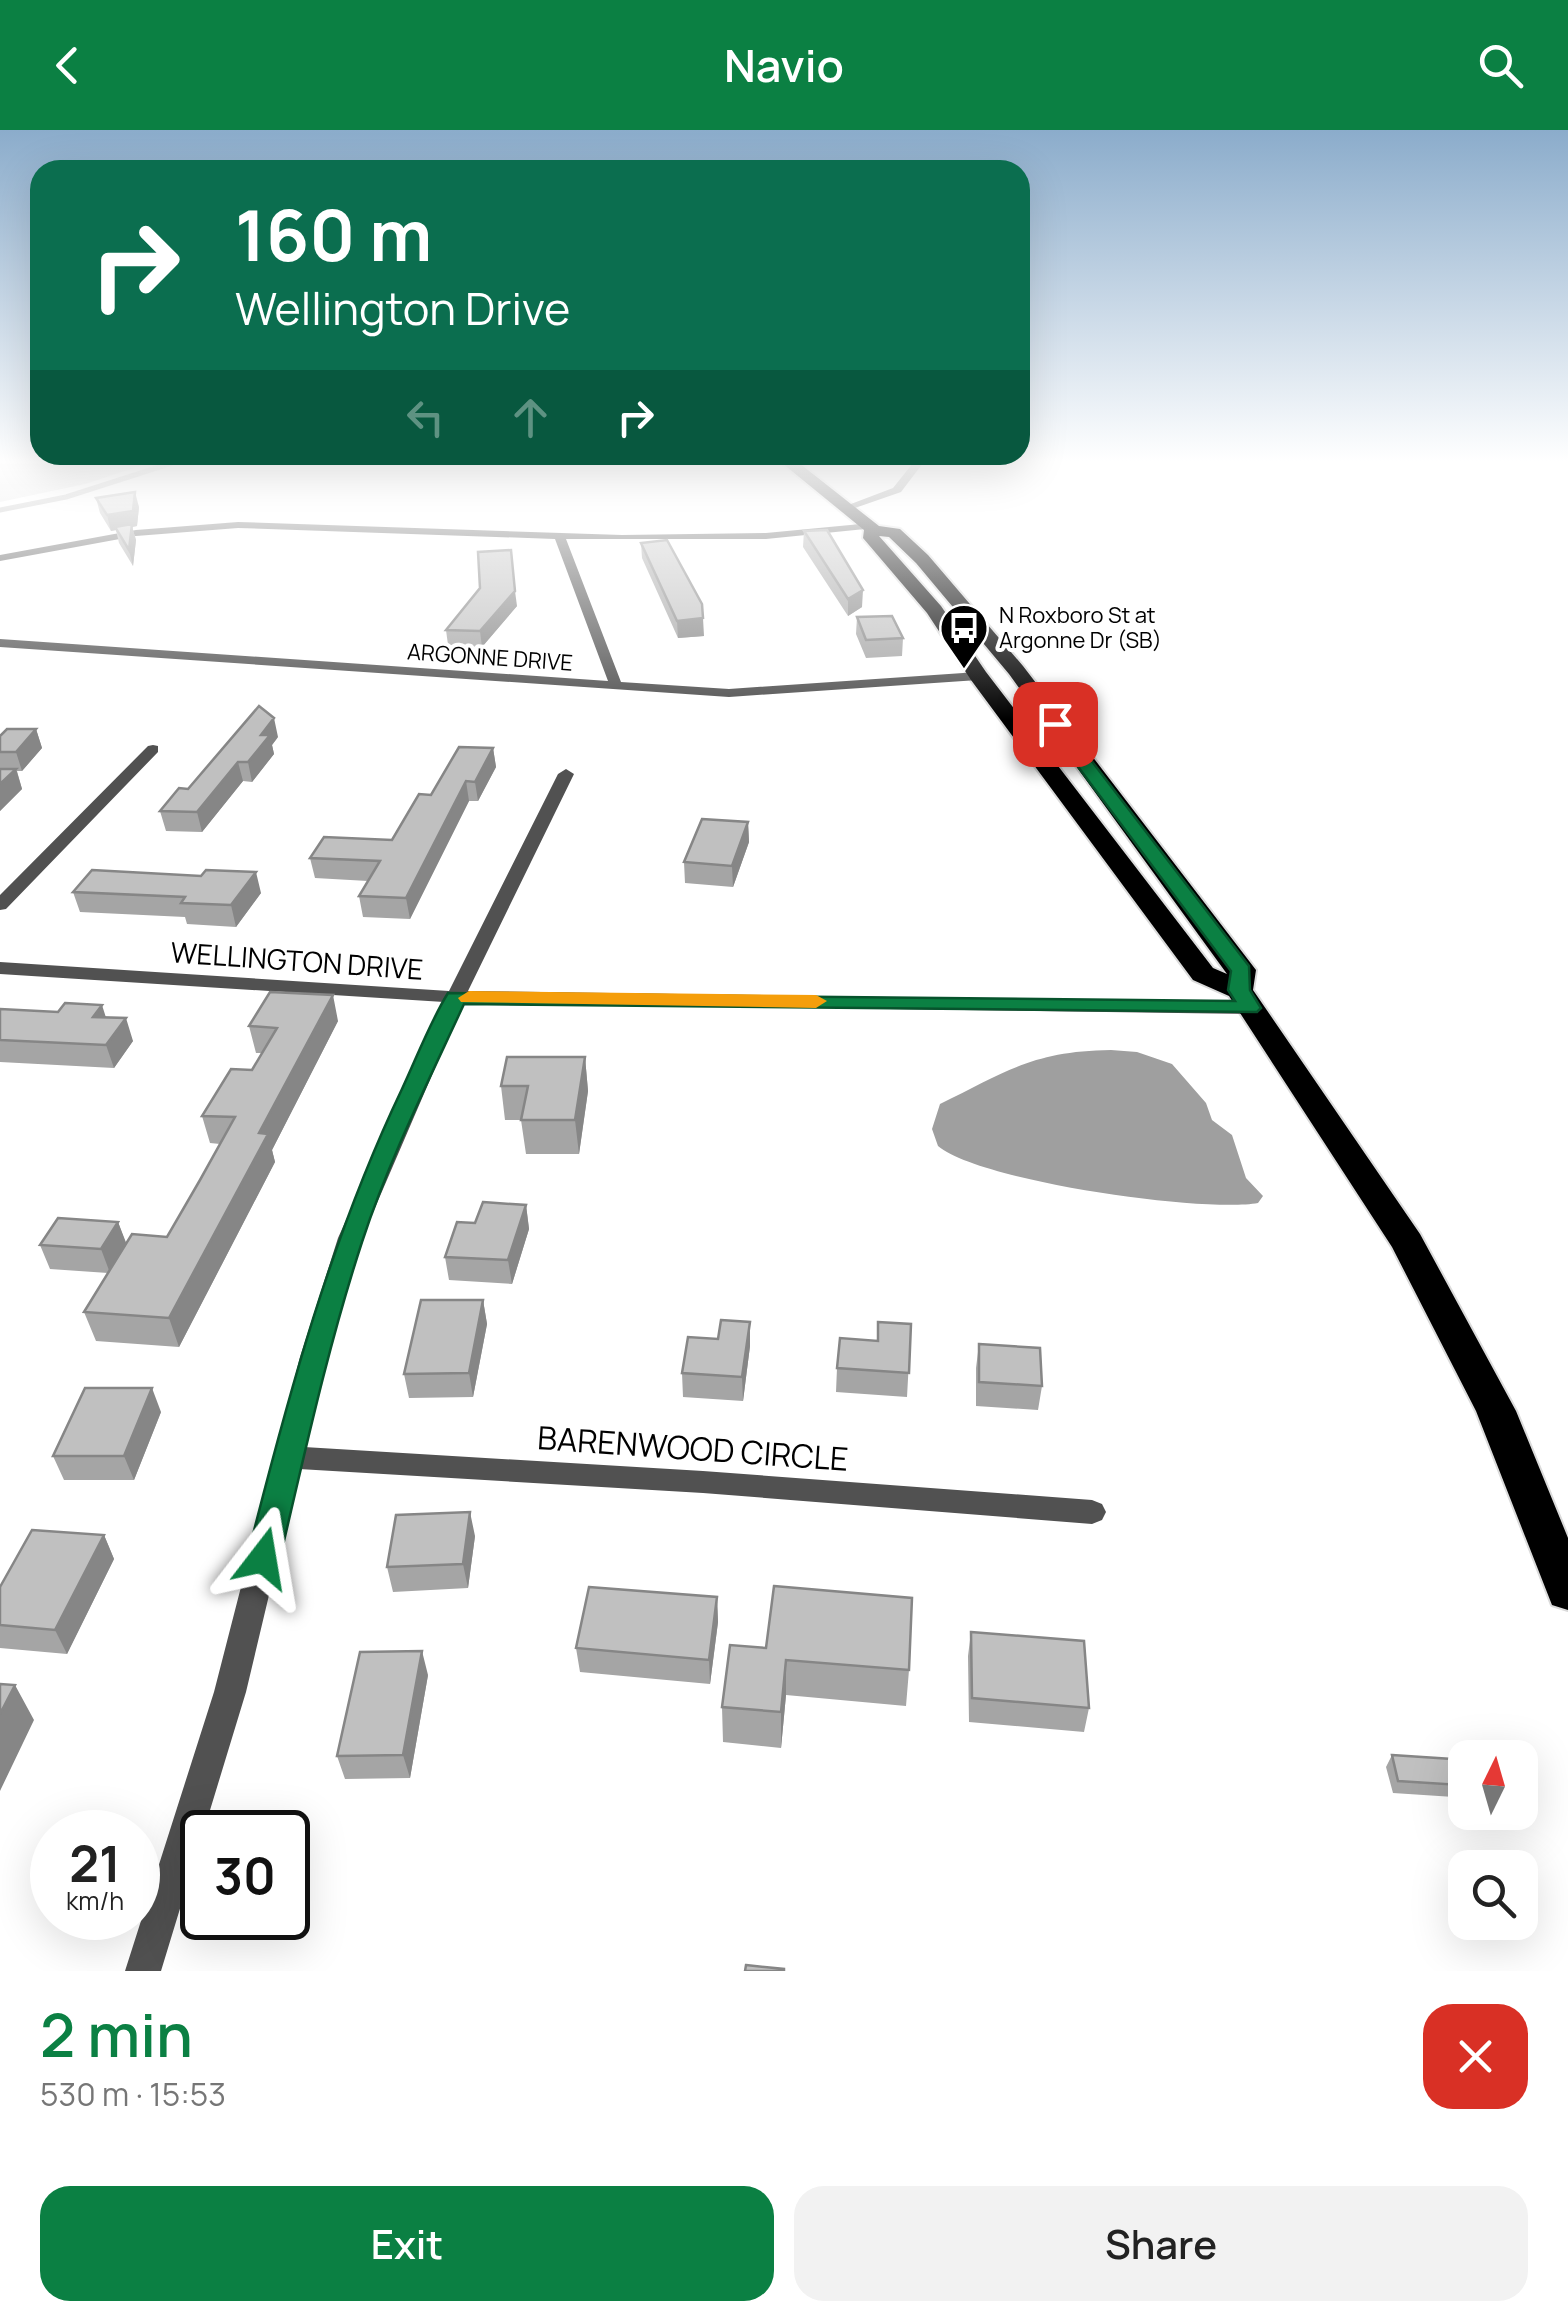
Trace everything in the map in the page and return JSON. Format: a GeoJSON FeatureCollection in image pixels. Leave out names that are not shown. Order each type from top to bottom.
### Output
{"type":"FeatureCollection","features":[{"type":"Feature","properties":{"kind":"highway"},"geometry":{"type":"LineString","coordinates":[[882,549],[934,610],[978,676],[1203,974],[1244,999],[1408,1244],[1466,1347],[1568,1591]]}},
{"type":"Feature","properties":{"kind":"highway"},"geometry":{"type":"LineString","coordinates":[[911,549],[1016,670],[1242,970],[1244,999]]}},
{"type":"Feature","properties":{"kind":"highway"},"geometry":{"type":"LineString","coordinates":[[934,610],[956,621],[990,663],[1016,670]]}},
{"type":"Feature","properties":{"kind":"highway"},"geometry":{"type":"LineString","coordinates":[[978,676],[1002,680],[1054,746],[1075,751]]}},
{"type":"Feature","properties":{"kind":"street"},"geometry":{"type":"LineString","coordinates":[[0,558],[49,549]]}},
{"type":"Feature","properties":{"kind":"street"},"geometry":{"type":"LineString","coordinates":[[564,549],[616,685]]}},
{"type":"Feature","properties":{"kind":"street","name":"ARGONNE DRIVE"},"geometry":{"type":"LineString","coordinates":[[0,642],[766,693],[978,676]]}},
{"type":"Feature","properties":{"kind":"street"},"geometry":{"type":"LineString","coordinates":[[0,905],[153,749]]}},
{"type":"Feature","properties":{"kind":"street"},"geometry":{"type":"LineString","coordinates":[[144,1971],[230,1692],[312,1357],[350,1238],[382,1157],[456,998],[566,774]]}},
{"type":"Feature","properties":{"kind":"street","name":"WELLINGTON DRIVE"},"geometry":{"type":"LineString","coordinates":[[0,968],[456,998],[1244,999]]}},
{"type":"Feature","properties":{"kind":"street","name":"BARENWOOD CIRCLE"},"geometry":{"type":"LineString","coordinates":[[288,1458],[703,1482],[1092,1512]]}},
{"type":"Feature","properties":{"kind":"shaded area"},"geometry":{"type":"Polygon","coordinates":[[[1111,1050],[1137,1052],[1172,1064],[1206,1103],[1212,1120],[1232,1135],[1246,1178],[1263,1196],[1258,1203],[1191,1203],[1093,1191],[998,1171],[961,1159],[938,1146],[932,1129],[940,1104],[1041,1059],[1111,1050]]]}},
{"type":"Feature","properties":{"kind":"building"},"geometry":{"type":"Polygon","coordinates":[[[644,549],[672,549],[702,604],[703,618],[677,621],[644,549]]]}},
{"type":"Feature","properties":{"kind":"building"},"geometry":{"type":"Polygon","coordinates":[[[816,549],[838,549],[863,590],[848,599],[816,549]]]}},
{"type":"Feature","properties":{"kind":"building"},"geometry":{"type":"Polygon","coordinates":[[[511,550],[515,591],[480,631],[446,630],[480,588],[478,552],[511,550]]]}},
{"type":"Feature","properties":{"kind":"building"},"geometry":{"type":"Polygon","coordinates":[[[892,616],[903,638],[866,640],[857,617],[892,616]]]}},
{"type":"Feature","properties":{"kind":"building"},"geometry":{"type":"Polygon","coordinates":[[[259,706],[274,718],[261,735],[270,735],[248,762],[238,762],[197,812],[160,811],[179,788],[188,789],[259,706]]]}},
{"type":"Feature","properties":{"kind":"building"},"geometry":{"type":"Polygon","coordinates":[[[7,729],[36,729],[16,752],[0,752],[0,736],[7,729]]]}},
{"type":"Feature","properties":{"kind":"building"},"geometry":{"type":"Polygon","coordinates":[[[459,747],[493,748],[475,782],[466,781],[406,898],[359,896],[380,861],[310,858],[324,837],[392,840],[419,794],[431,795],[459,747]]]}},
{"type":"Feature","properties":{"kind":"building"},"geometry":{"type":"Polygon","coordinates":[[[0,769],[16,769],[0,784],[0,769]]]}},
{"type":"Feature","properties":{"kind":"building"},"geometry":{"type":"Polygon","coordinates":[[[702,819],[748,822],[732,866],[684,862],[702,819]]]}},
{"type":"Feature","properties":{"kind":"building"},"geometry":{"type":"Polygon","coordinates":[[[92,870],[201,876],[206,870],[256,872],[231,905],[181,903],[185,897],[73,892],[92,870]]]}},
{"type":"Feature","properties":{"kind":"building"},"geometry":{"type":"Polygon","coordinates":[[[270,992],[333,995],[259,1133],[268,1134],[169,1318],[84,1312],[132,1234],[167,1237],[235,1117],[202,1116],[231,1069],[252,1070],[277,1028],[249,1026],[270,992]]]}},
{"type":"Feature","properties":{"kind":"building"},"geometry":{"type":"Polygon","coordinates":[[[65,1003],[102,1005],[93,1017],[126,1018],[106,1045],[0,1040],[0,1009],[58,1012],[65,1003]]]}},
{"type":"Feature","properties":{"kind":"building"},"geometry":{"type":"Polygon","coordinates":[[[507,1057],[585,1057],[575,1120],[521,1120],[528,1086],[501,1086],[507,1057]]]}},
{"type":"Feature","properties":{"kind":"building"},"geometry":{"type":"Polygon","coordinates":[[[483,1202],[526,1205],[508,1260],[445,1257],[457,1222],[475,1223],[483,1202]]]}},
{"type":"Feature","properties":{"kind":"building"},"geometry":{"type":"Polygon","coordinates":[[[58,1218],[118,1222],[101,1249],[40,1245],[58,1218]]]}},
{"type":"Feature","properties":{"kind":"building"},"geometry":{"type":"Polygon","coordinates":[[[421,1300],[483,1300],[469,1373],[404,1374],[421,1300]]]}},
{"type":"Feature","properties":{"kind":"building"},"geometry":{"type":"Polygon","coordinates":[[[721,1320],[750,1322],[742,1377],[682,1373],[688,1337],[718,1339],[721,1320]]]}},
{"type":"Feature","properties":{"kind":"building"},"geometry":{"type":"Polygon","coordinates":[[[878,1322],[911,1324],[909,1373],[837,1368],[840,1338],[878,1341],[878,1322]]]}},
{"type":"Feature","properties":{"kind":"building"},"geometry":{"type":"Polygon","coordinates":[[[979,1344],[1040,1348],[1042,1386],[979,1382],[979,1344]]]}},
{"type":"Feature","properties":{"kind":"building"},"geometry":{"type":"Polygon","coordinates":[[[85,1388],[152,1388],[124,1456],[53,1456],[85,1388]]]}},
{"type":"Feature","properties":{"kind":"building"},"geometry":{"type":"Polygon","coordinates":[[[470,1512],[463,1564],[387,1567],[396,1515],[470,1512]]]}},
{"type":"Feature","properties":{"kind":"building"},"geometry":{"type":"Polygon","coordinates":[[[32,1530],[104,1535],[55,1630],[0,1625],[0,1587],[32,1530]]]}},
{"type":"Feature","properties":{"kind":"building"},"geometry":{"type":"Polygon","coordinates":[[[774,1586],[912,1598],[909,1670],[786,1660],[781,1712],[722,1707],[730,1645],[766,1648],[774,1586]]]}},
{"type":"Feature","properties":{"kind":"building"},"geometry":{"type":"Polygon","coordinates":[[[589,1587],[717,1597],[709,1660],[576,1648],[589,1587]]]}},
{"type":"Feature","properties":{"kind":"building"},"geometry":{"type":"Polygon","coordinates":[[[971,1632],[1084,1641],[1089,1708],[972,1698],[971,1632]]]}},
{"type":"Feature","properties":{"kind":"building"},"geometry":{"type":"Polygon","coordinates":[[[422,1651],[403,1755],[337,1756],[360,1652],[422,1651]]]}},
{"type":"Feature","properties":{"kind":"building"},"geometry":{"type":"Polygon","coordinates":[[[0,1684],[15,1685],[0,1714],[0,1684]]]}},
{"type":"Feature","properties":{"kind":"building"},"geometry":{"type":"Polygon","coordinates":[[[1392,1755],[1448,1759],[1448,1784],[1398,1781],[1392,1755]]]}},
{"type":"Feature","properties":{"kind":"building"},"geometry":{"type":"Polygon","coordinates":[[[746,1965],[784,1969],[784,1971],[745,1971],[746,1965]]]}},
{"type":"Feature","properties":{"kind":"slow traffic"},"geometry":{"type":"LineString","coordinates":[[469,998],[816,1001]]}},
{"type":"Feature","properties":{"kind":"place","name":"N Roxboro St at Argonne Dr (SB)"},"geometry":{"type":"Point","coordinates":[964,670]}},
{"type":"Feature","properties":{"kind":"route"},"geometry":{"type":"LineString","coordinates":[[263,1558],[312,1357],[350,1238],[382,1157],[456,998],[1250,1008],[1239,990],[1242,970],[1055,724]]}}]}
